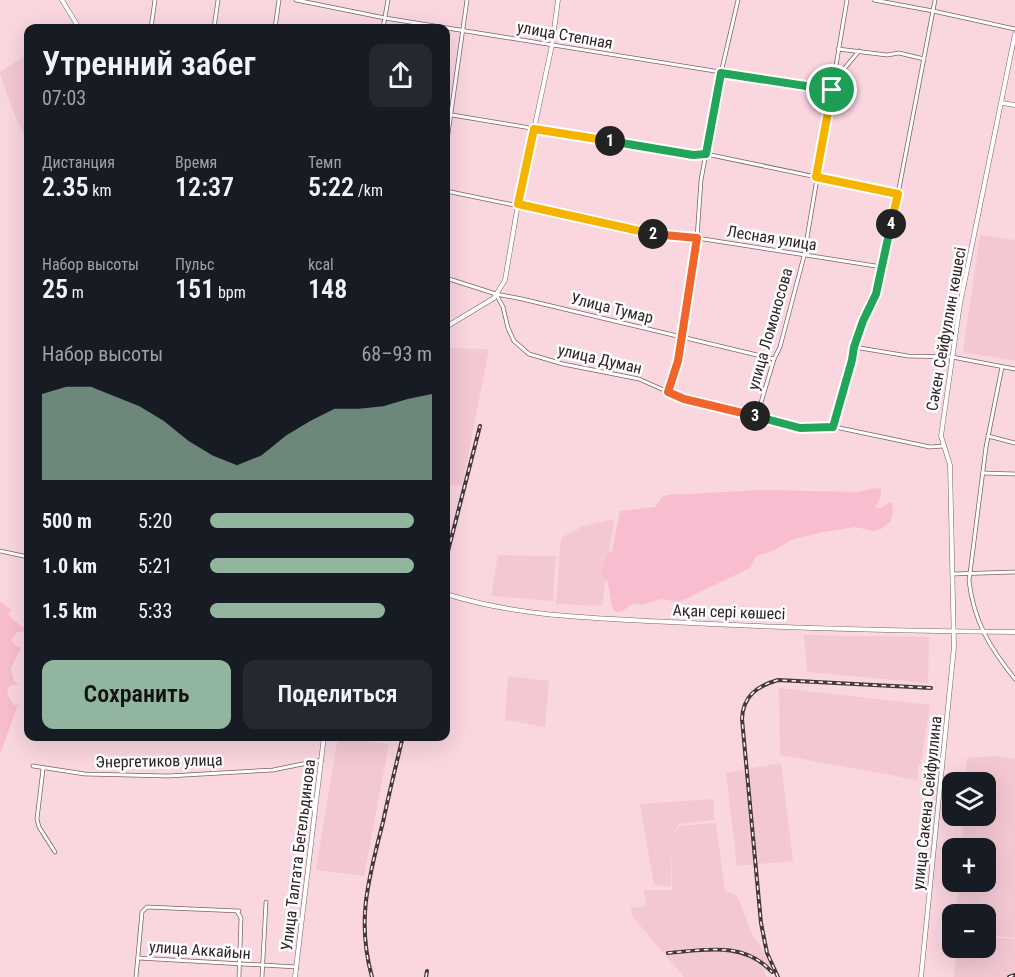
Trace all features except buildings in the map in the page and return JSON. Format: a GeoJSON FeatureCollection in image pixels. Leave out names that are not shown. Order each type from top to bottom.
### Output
{"type":"FeatureCollection","features":[{"type":"Feature","properties":{"kind":"street"},"geometry":{"type":"LineString","coordinates":[[62,0],[77,24]]}},
{"type":"Feature","properties":{"kind":"street"},"geometry":{"type":"LineString","coordinates":[[152,24],[155,0]]}},
{"type":"Feature","properties":{"kind":"street"},"geometry":{"type":"LineString","coordinates":[[215,24],[218,0]]}},
{"type":"Feature","properties":{"kind":"street"},"geometry":{"type":"LineString","coordinates":[[276,24],[279,0]]}},
{"type":"Feature","properties":{"kind":"street","name":"улица Степная"},"geometry":{"type":"LineString","coordinates":[[296,0],[428,24]]}},
{"type":"Feature","properties":{"kind":"street"},"geometry":{"type":"LineString","coordinates":[[383,24],[388,0]]}},
{"type":"Feature","properties":{"kind":"street"},"geometry":{"type":"LineString","coordinates":[[450,99],[467,0]]}},
{"type":"Feature","properties":{"kind":"street"},"geometry":{"type":"LineString","coordinates":[[450,325],[482,307],[496,294],[505,280],[518,204],[552,45],[558,0]]}},
{"type":"Feature","properties":{"kind":"street"},"geometry":{"type":"LineString","coordinates":[[668,392],[678,361],[682,337],[697,238],[701,180],[721,73],[738,0]]}},
{"type":"Feature","properties":{"kind":"street","name":"улица Ломоносова"},"geometry":{"type":"LineString","coordinates":[[757,416],[780,346],[804,256],[847,0]]}},
{"type":"Feature","properties":{"kind":"street"},"geometry":{"type":"LineString","coordinates":[[874,0],[933,10],[1015,32]]}},
{"type":"Feature","properties":{"kind":"street"},"geometry":{"type":"LineString","coordinates":[[833,427],[854,347],[876,294],[898,194],[935,0]]}},
{"type":"Feature","properties":{"kind":"street","name":"улица Степная"},"geometry":{"type":"LineString","coordinates":[[450,27],[832,90]]}},
{"type":"Feature","properties":{"kind":"street","name":"Сәкен Сейфуллин көшесі"},"geometry":{"type":"LineString","coordinates":[[954,631],[950,465],[941,436],[960,304],[1015,32]]}},
{"type":"Feature","properties":{"kind":"street"},"geometry":{"type":"LineString","coordinates":[[838,49],[887,55],[899,53],[924,59]]}},
{"type":"Feature","properties":{"kind":"street"},"geometry":{"type":"LineString","coordinates":[[833,82],[859,50]]}},
{"type":"Feature","properties":{"kind":"street"},"geometry":{"type":"LineString","coordinates":[[1002,103],[1015,105]]}},
{"type":"Feature","properties":{"kind":"street"},"geometry":{"type":"LineString","coordinates":[[450,115],[693,155],[706,154],[898,194]]}},
{"type":"Feature","properties":{"kind":"street","name":"Лесная улица"},"geometry":{"type":"LineString","coordinates":[[450,192],[654,234],[697,238],[882,267]]}},
{"type":"Feature","properties":{"kind":"street","name":"Улица Тумар"},"geometry":{"type":"LineString","coordinates":[[450,279],[496,294],[522,298],[774,359]]}},
{"type":"Feature","properties":{"kind":"street","name":"улица Думан"},"geometry":{"type":"LineString","coordinates":[[496,294],[503,307],[514,341],[529,354],[563,364],[639,379],[684,399],[800,428],[833,427],[930,447],[943,446]]}},
{"type":"Feature","properties":{"kind":"street"},"geometry":{"type":"LineString","coordinates":[[854,347],[908,356],[952,357],[1015,369]]}},
{"type":"Feature","properties":{"kind":"street"},"geometry":{"type":"LineString","coordinates":[[1002,367],[988,436],[969,581],[971,600],[982,632],[995,655],[1015,679]]}},
{"type":"Feature","properties":{"kind":"street"},"geometry":{"type":"LineString","coordinates":[[988,436],[1015,443]]}},
{"type":"Feature","properties":{"kind":"street"},"geometry":{"type":"LineString","coordinates":[[983,473],[1015,474]]}},
{"type":"Feature","properties":{"kind":"street"},"geometry":{"type":"LineString","coordinates":[[0,551],[24,556]]}},
{"type":"Feature","properties":{"kind":"street"},"geometry":{"type":"LineString","coordinates":[[953,574],[1015,572]]}},
{"type":"Feature","properties":{"kind":"street","name":"Ақан сері көшесі"},"geometry":{"type":"LineString","coordinates":[[450,595],[470,602],[548,616],[730,625],[1015,632]]}},
{"type":"Feature","properties":{"kind":"street","name":"улица Сакена Сейфуллина"},"geometry":{"type":"LineString","coordinates":[[921,977],[954,631]]}},
{"type":"Feature","properties":{"kind":"street","name":"Улица Талгата Бегельдинова"},"geometry":{"type":"LineString","coordinates":[[295,977],[323,741]]}},
{"type":"Feature","properties":{"kind":"street","name":"Энергетиков улица"},"geometry":{"type":"LineString","coordinates":[[33,766],[85,774],[168,776],[273,770],[321,760]]}},
{"type":"Feature","properties":{"kind":"street"},"geometry":{"type":"LineString","coordinates":[[43,769],[39,827],[55,852]]}},
{"type":"Feature","properties":{"kind":"street"},"geometry":{"type":"LineString","coordinates":[[262,977],[266,902]]}},
{"type":"Feature","properties":{"kind":"street"},"geometry":{"type":"LineString","coordinates":[[136,977],[142,912],[147,907],[238,911],[241,918],[238,977]]}},
{"type":"Feature","properties":{"kind":"street","name":"улица Аккайын"},"geometry":{"type":"LineString","coordinates":[[138,958],[297,967]]}},
{"type":"Feature","properties":{"kind":"shaded area"},"geometry":{"type":"Polygon","coordinates":[[[24,57],[24,135],[15,116],[0,72],[24,57]]]}},
{"type":"Feature","properties":{"kind":"shaded area"},"geometry":{"type":"Polygon","coordinates":[[[980,235],[1015,240],[1015,361],[963,352],[980,235]]]}},
{"type":"Feature","properties":{"kind":"shaded area"},"geometry":{"type":"Polygon","coordinates":[[[450,348],[489,349],[462,486],[450,484],[450,348]]]}},
{"type":"Feature","properties":{"kind":"shaded area"},"geometry":{"type":"Polygon","coordinates":[[[881,489],[881,496],[875,508],[881,508],[891,502],[893,508],[891,521],[881,529],[874,531],[855,527],[791,540],[775,550],[756,556],[750,568],[679,602],[661,599],[642,605],[634,603],[622,611],[616,612],[612,608],[608,583],[602,573],[606,556],[612,551],[620,511],[655,507],[662,497],[667,495],[763,490],[857,492],[881,489]]]}},
{"type":"Feature","properties":{"kind":"shaded area"},"geometry":{"type":"Polygon","coordinates":[[[614,519],[602,606],[556,604],[561,538],[583,526],[614,519]]]}},
{"type":"Feature","properties":{"kind":"shaded area"},"geometry":{"type":"Polygon","coordinates":[[[498,555],[556,556],[553,601],[491,596],[498,555]]]}},
{"type":"Feature","properties":{"kind":"shaded area"},"geometry":{"type":"Polygon","coordinates":[[[0,602],[12,610],[9,616],[24,628],[24,631],[17,632],[12,640],[21,648],[11,668],[14,681],[19,684],[9,686],[7,694],[14,705],[18,705],[0,754],[0,602]]]}},
{"type":"Feature","properties":{"kind":"shaded area"},"geometry":{"type":"Polygon","coordinates":[[[804,635],[929,637],[928,683],[807,672],[804,635]]]}},
{"type":"Feature","properties":{"kind":"shaded area"},"geometry":{"type":"Polygon","coordinates":[[[508,676],[549,681],[545,727],[505,720],[508,676]]]}},
{"type":"Feature","properties":{"kind":"shaded area"},"geometry":{"type":"Polygon","coordinates":[[[779,688],[930,705],[917,780],[780,755],[779,688]]]}},
{"type":"Feature","properties":{"kind":"shaded area"},"geometry":{"type":"Polygon","coordinates":[[[337,741],[389,744],[364,876],[316,870],[337,741]]]}},
{"type":"Feature","properties":{"kind":"shaded area"},"geometry":{"type":"Polygon","coordinates":[[[993,756],[1015,759],[1015,938],[996,936],[996,904],[957,904],[957,892],[996,892],[996,838],[962,838],[962,826],[996,826],[996,772],[966,772],[967,758],[993,756]]]}},
{"type":"Feature","properties":{"kind":"shaded area"},"geometry":{"type":"Polygon","coordinates":[[[781,763],[793,861],[737,866],[726,773],[781,763]]]}},
{"type":"Feature","properties":{"kind":"shaded area"},"geometry":{"type":"Polygon","coordinates":[[[714,799],[714,820],[679,824],[671,838],[680,826],[716,823],[725,891],[737,895],[753,936],[758,941],[770,966],[764,970],[767,977],[684,977],[632,916],[631,908],[646,906],[644,890],[672,890],[672,839],[671,887],[654,885],[640,804],[714,799]]]}},
{"type":"Feature","properties":{"kind":"shaded area"},"geometry":{"type":"Polygon","coordinates":[[[996,938],[1015,939],[1015,977],[954,977],[956,958],[996,958],[996,938]]]}},
{"type":"Feature","properties":{"kind":"railway"},"geometry":{"type":"LineString","coordinates":[[450,543],[480,426]]}},
{"type":"Feature","properties":{"kind":"railway"},"geometry":{"type":"LineString","coordinates":[[778,977],[767,953],[761,923],[742,719],[748,698],[764,685],[778,680],[931,688]]}},
{"type":"Feature","properties":{"kind":"railway"},"geometry":{"type":"LineString","coordinates":[[372,977],[365,936],[366,899],[402,741]]}},
{"type":"Feature","properties":{"kind":"railway"},"geometry":{"type":"LineString","coordinates":[[668,953],[710,950],[737,952],[761,962],[772,972]]}},
{"type":"Feature","properties":{"kind":"railway"},"geometry":{"type":"LineString","coordinates":[[426,977],[427,971]]}},
{"type":"Feature","properties":{"kind":"railway"},"geometry":{"type":"LineString","coordinates":[[1009,977],[1015,975]]}},
{"type":"Feature","properties":{"kind":"route"},"geometry":{"type":"LineString","coordinates":[[721,73],[832,90],[816,177],[898,194],[876,294],[854,347],[833,427],[800,428],[716,405],[684,399],[668,392],[678,361],[697,238],[654,234],[518,204],[534,129],[693,155],[706,154],[721,73]]}}]}
